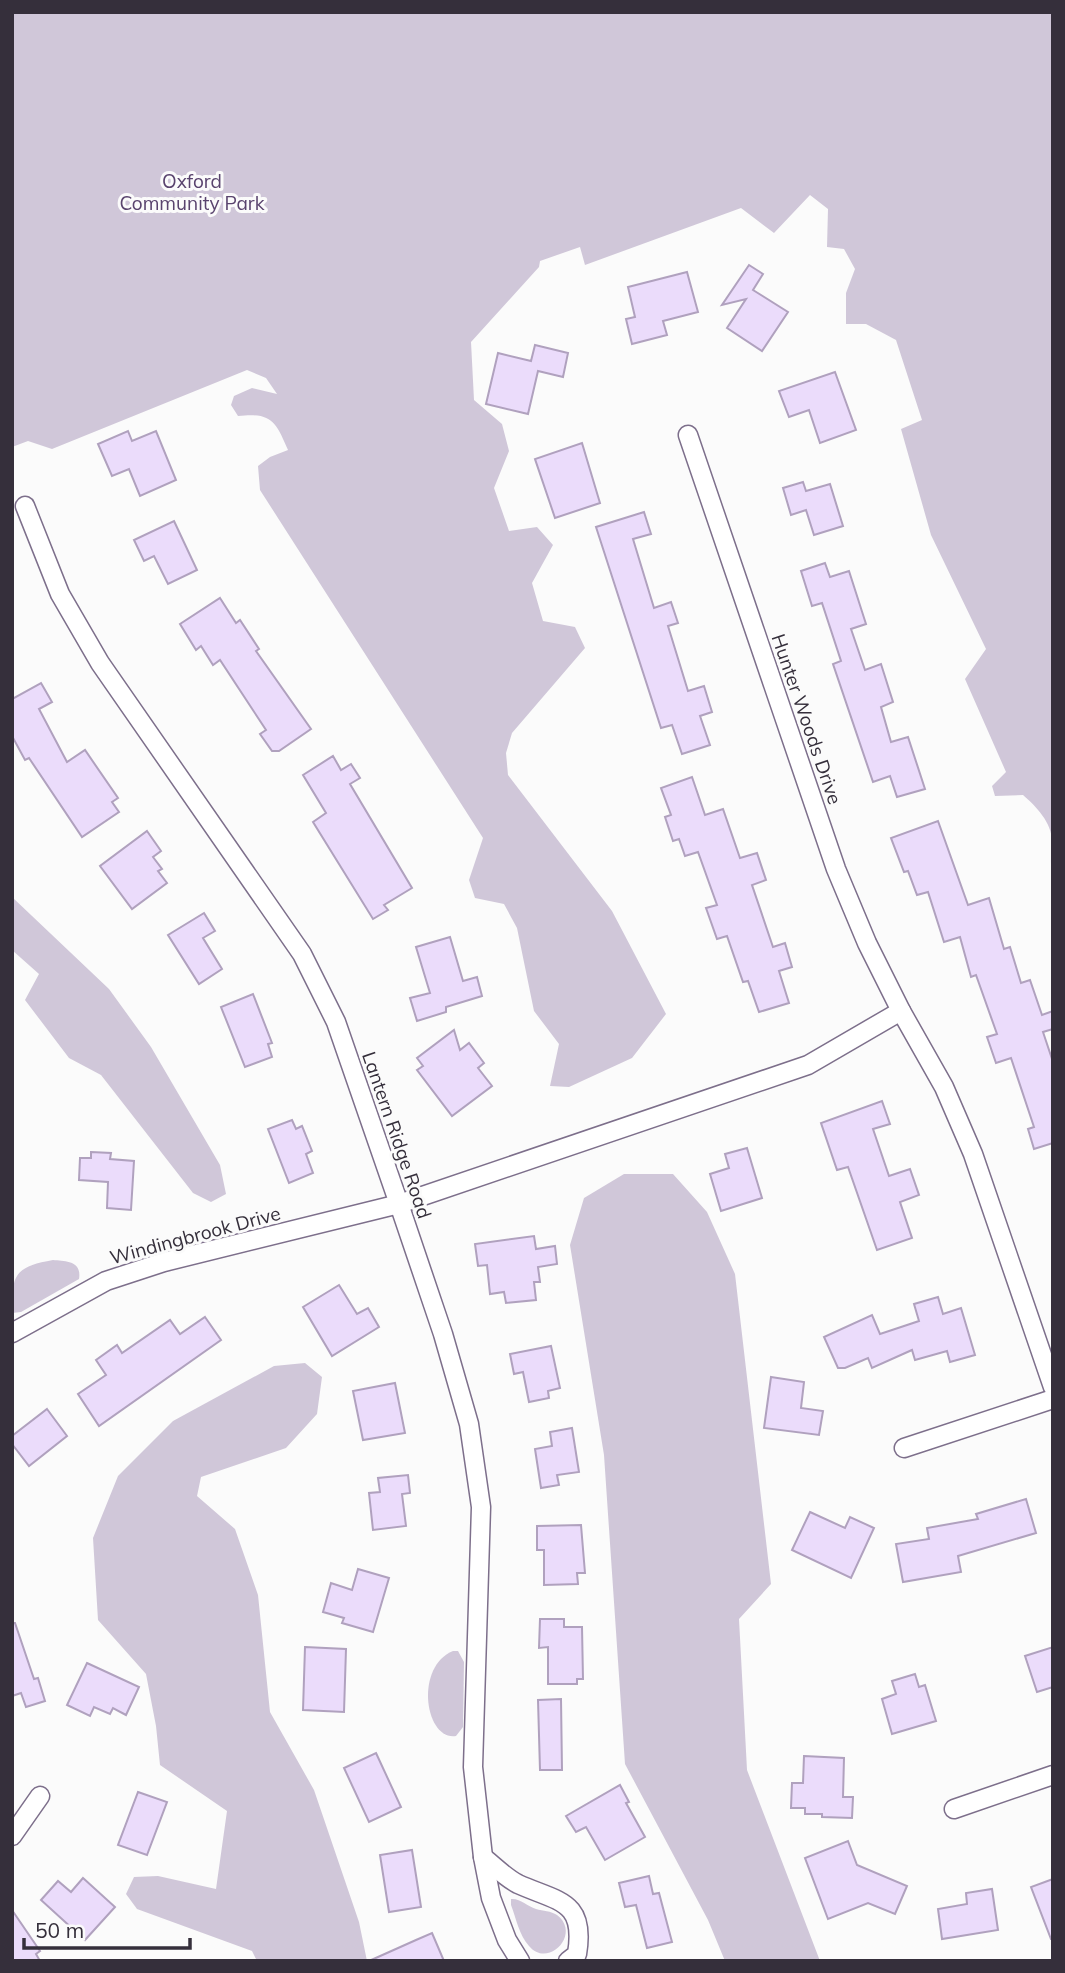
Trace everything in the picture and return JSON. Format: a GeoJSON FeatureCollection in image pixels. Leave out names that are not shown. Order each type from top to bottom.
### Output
{"type":"FeatureCollection","features":[{"type":"Feature","properties":{"kind":"street","name":"Hunter Woods Drive"},"geometry":{"type":"LineString","coordinates":[[688,435],[836,869],[867,943],[944,1087],[973,1154],[1053,1387]]}},
{"type":"Feature","properties":{"kind":"street","name":"Lantern Ridge Road"},"geometry":{"type":"LineString","coordinates":[[25,506],[60,594],[100,663],[302,954],[336,1023],[399,1204],[443,1334],[469,1424],[481,1507],[473,1767],[483,1857],[491,1898],[507,1940],[520,1961]]}},
{"type":"Feature","properties":{"kind":"street"},"geometry":{"type":"LineString","coordinates":[[399,1204],[808,1065],[901,1011]]}},
{"type":"Feature","properties":{"kind":"street","name":"Windingbrook Drive"},"geometry":{"type":"LineString","coordinates":[[12,1333],[117,1277],[164,1262],[399,1204]]}},
{"type":"Feature","properties":{"kind":"street"},"geometry":{"type":"LineString","coordinates":[[904,1448],[1053,1399]]}},
{"type":"Feature","properties":{"kind":"street"},"geometry":{"type":"LineString","coordinates":[[954,1809],[1053,1775]]}},
{"type":"Feature","properties":{"kind":"street"},"geometry":{"type":"LineString","coordinates":[[12,1836],[40,1796]]}},
{"type":"Feature","properties":{"kind":"street"},"geometry":{"type":"LineString","coordinates":[[483,1857],[516,1882],[559,1899],[574,1912],[580,1933],[577,1954],[568,1961]]}},
{"type":"Feature","properties":{"kind":"green space","name":"Oxford Community Park"},"geometry":{"type":"Polygon","coordinates":[[[12,12],[1053,12],[1053,875],[1051,834],[1042,815],[1023,795],[995,796],[992,786],[1006,772],[965,679],[986,649],[931,535],[901,429],[922,420],[896,340],[866,324],[846,324],[846,293],[855,269],[844,249],[827,247],[828,209],[810,195],[774,233],[741,208],[585,265],[580,247],[540,261],[539,267],[471,342],[474,400],[502,424],[509,451],[494,488],[509,531],[537,527],[553,545],[532,583],[543,621],[575,627],[585,648],[512,733],[506,753],[508,775],[612,911],[666,1014],[632,1058],[569,1087],[550,1086],[559,1044],[534,1011],[517,928],[504,904],[475,898],[469,880],[483,838],[260,490],[258,466],[270,457],[288,450],[280,432],[271,421],[258,416],[238,416],[231,405],[234,396],[252,388],[277,394],[266,378],[247,370],[52,449],[28,441],[12,447],[12,12]]]}},
{"type":"Feature","properties":{"kind":"green space"},"geometry":{"type":"Polygon","coordinates":[[[12,897],[109,989],[151,1047],[220,1165],[226,1194],[211,1202],[193,1193],[101,1075],[69,1058],[25,1000],[39,974],[12,950],[12,897]]]}},
{"type":"Feature","properties":{"kind":"green space"},"geometry":{"type":"Polygon","coordinates":[[[624,1174],[673,1174],[707,1212],[735,1274],[771,1584],[739,1619],[747,1770],[820,1961],[725,1961],[708,1920],[625,1764],[604,1455],[570,1245],[584,1198],[624,1174]]]}},
{"type":"Feature","properties":{"kind":"green space"},"geometry":{"type":"Polygon","coordinates":[[[53,1260],[76,1265],[79,1279],[21,1312],[12,1313],[14,1282],[18,1275],[30,1266],[53,1260]]]}},
{"type":"Feature","properties":{"kind":"green space"},"geometry":{"type":"Polygon","coordinates":[[[305,1363],[322,1377],[317,1414],[286,1448],[201,1477],[197,1496],[235,1529],[258,1595],[270,1712],[314,1790],[359,1922],[367,1961],[257,1961],[252,1951],[137,1909],[126,1894],[134,1877],[158,1876],[216,1889],[227,1811],[160,1765],[146,1674],[98,1620],[93,1538],[118,1476],[173,1421],[274,1366],[305,1363]]]}},
{"type":"Feature","properties":{"kind":"green space"},"geometry":{"type":"Polygon","coordinates":[[[453,1651],[458,1651],[464,1662],[463,1727],[456,1736],[445,1734],[437,1727],[428,1701],[433,1672],[441,1659],[453,1651]]]}},
{"type":"Feature","properties":{"kind":"green space"},"geometry":{"type":"Polygon","coordinates":[[[511,1899],[557,1915],[564,1923],[566,1931],[560,1946],[545,1954],[529,1946],[518,1926],[511,1899]]]}},
{"type":"Feature","properties":{"kind":"building"},"geometry":{"type":"Polygon","coordinates":[[[749,265],[763,274],[753,290],[788,312],[762,351],[727,328],[746,299],[722,305],[749,265]]]}},
{"type":"Feature","properties":{"kind":"building"},"geometry":{"type":"Polygon","coordinates":[[[687,272],[698,312],[663,321],[667,335],[632,344],[626,319],[635,317],[628,287],[687,272]]]}},
{"type":"Feature","properties":{"kind":"building"},"geometry":{"type":"Polygon","coordinates":[[[535,345],[568,353],[563,377],[538,371],[528,414],[486,404],[498,353],[531,361],[535,345]]]}},
{"type":"Feature","properties":{"kind":"building"},"geometry":{"type":"Polygon","coordinates":[[[835,372],[856,430],[820,443],[809,410],[789,417],[779,391],[835,372]]]}},
{"type":"Feature","properties":{"kind":"building"},"geometry":{"type":"Polygon","coordinates":[[[128,431],[132,441],[156,431],[176,480],[140,496],[129,469],[112,476],[98,444],[128,431]]]}},
{"type":"Feature","properties":{"kind":"building"},"geometry":{"type":"Polygon","coordinates":[[[582,443],[600,503],[555,518],[535,459],[582,443]]]}},
{"type":"Feature","properties":{"kind":"building"},"geometry":{"type":"Polygon","coordinates":[[[803,482],[806,491],[830,484],[843,526],[814,535],[806,510],[791,515],[783,488],[803,482]]]}},
{"type":"Feature","properties":{"kind":"building"},"geometry":{"type":"Polygon","coordinates":[[[644,512],[651,534],[633,539],[654,608],[671,602],[678,623],[668,626],[688,691],[704,686],[712,712],[700,716],[710,745],[682,754],[672,725],[661,728],[596,527],[644,512]]]}},
{"type":"Feature","properties":{"kind":"building"},"geometry":{"type":"Polygon","coordinates":[[[174,521],[197,570],[168,584],[154,556],[144,561],[134,540],[174,521]]]}},
{"type":"Feature","properties":{"kind":"building"},"geometry":{"type":"Polygon","coordinates":[[[825,563],[830,577],[849,571],[866,624],[851,629],[865,670],[881,664],[893,702],[881,707],[891,742],[908,737],[925,789],[897,797],[890,776],[873,782],[833,664],[841,661],[822,603],[812,606],[801,571],[825,563]]]}},
{"type":"Feature","properties":{"kind":"building"},"geometry":{"type":"Polygon","coordinates":[[[220,598],[236,623],[240,620],[259,649],[256,651],[311,729],[279,751],[272,751],[260,734],[266,730],[220,660],[213,665],[201,646],[196,650],[180,624],[220,598]]]}},
{"type":"Feature","properties":{"kind":"building"},"geometry":{"type":"Polygon","coordinates":[[[41,683],[52,702],[39,709],[67,762],[85,750],[118,798],[112,802],[119,812],[82,837],[29,758],[25,760],[12,736],[12,699],[41,683]]]}},
{"type":"Feature","properties":{"kind":"building"},"geometry":{"type":"Polygon","coordinates":[[[333,756],[341,770],[351,764],[360,778],[350,784],[412,888],[384,905],[388,910],[373,919],[313,822],[326,813],[303,775],[333,756]]]}},
{"type":"Feature","properties":{"kind":"building"},"geometry":{"type":"Polygon","coordinates":[[[692,777],[705,815],[723,809],[740,858],[757,853],[766,880],[752,885],[773,947],[785,943],[792,967],[779,971],[789,1003],[759,1012],[748,981],[743,982],[727,936],[717,939],[706,908],[717,905],[698,852],[685,856],[679,839],[673,841],[665,817],[671,815],[661,788],[692,777]]]}},
{"type":"Feature","properties":{"kind":"building"},"geometry":{"type":"Polygon","coordinates":[[[938,821],[968,905],[989,898],[1004,949],[1010,947],[1021,983],[1030,980],[1042,1015],[1053,1011],[1053,1029],[1043,1032],[1053,1062],[1053,1143],[1034,1149],[1028,1129],[1034,1127],[1011,1058],[996,1063],[987,1037],[997,1034],[976,975],[971,977],[960,937],[944,942],[928,892],[917,895],[908,871],[904,872],[891,838],[938,821]]]}},
{"type":"Feature","properties":{"kind":"building"},"geometry":{"type":"Polygon","coordinates":[[[147,831],[161,851],[153,857],[162,869],[158,871],[167,883],[132,909],[100,866],[147,831]]]}},
{"type":"Feature","properties":{"kind":"building"},"geometry":{"type":"Polygon","coordinates":[[[204,913],[215,931],[203,938],[222,969],[199,984],[168,935],[204,913]]]}},
{"type":"Feature","properties":{"kind":"building"},"geometry":{"type":"Polygon","coordinates":[[[450,937],[463,981],[477,977],[482,996],[446,1007],[446,1012],[417,1021],[410,998],[430,993],[416,947],[450,937]]]}},
{"type":"Feature","properties":{"kind":"building"},"geometry":{"type":"Polygon","coordinates":[[[253,994],[272,1043],[268,1044],[272,1057],[245,1067],[221,1007],[253,994]]]}},
{"type":"Feature","properties":{"kind":"building"},"geometry":{"type":"Polygon","coordinates":[[[454,1030],[460,1050],[469,1043],[484,1063],[478,1068],[492,1086],[452,1116],[417,1070],[423,1066],[417,1058],[454,1030]]]}},
{"type":"Feature","properties":{"kind":"building"},"geometry":{"type":"Polygon","coordinates":[[[882,1101],[890,1124],[873,1129],[889,1176],[910,1169],[919,1195],[900,1202],[912,1238],[877,1250],[848,1167],[837,1170],[821,1123],[882,1101]]]}},
{"type":"Feature","properties":{"kind":"building"},"geometry":{"type":"Polygon","coordinates":[[[292,1120],[296,1129],[302,1126],[312,1151],[306,1154],[313,1173],[289,1183],[268,1129],[292,1120]]]}},
{"type":"Feature","properties":{"kind":"building"},"geometry":{"type":"Polygon","coordinates":[[[747,1148],[762,1198],[721,1211],[710,1174],[729,1168],[725,1154],[747,1148]]]}},
{"type":"Feature","properties":{"kind":"building"},"geometry":{"type":"Polygon","coordinates":[[[91,1152],[111,1153],[110,1159],[134,1161],[131,1210],[107,1208],[108,1182],[79,1180],[80,1158],[91,1158],[91,1152]]]}},
{"type":"Feature","properties":{"kind":"building"},"geometry":{"type":"Polygon","coordinates":[[[534,1236],[536,1249],[555,1246],[557,1264],[538,1267],[540,1282],[534,1282],[536,1300],[506,1303],[504,1292],[490,1294],[487,1265],[478,1266],[475,1244],[534,1236]]]}},
{"type":"Feature","properties":{"kind":"building"},"geometry":{"type":"Polygon","coordinates":[[[339,1285],[357,1314],[368,1308],[379,1327],[332,1356],[303,1307],[339,1285]]]}},
{"type":"Feature","properties":{"kind":"building"},"geometry":{"type":"Polygon","coordinates":[[[938,1297],[943,1314],[961,1308],[975,1355],[950,1362],[947,1351],[915,1360],[912,1350],[872,1368],[868,1358],[845,1368],[838,1368],[824,1337],[872,1315],[880,1334],[919,1321],[914,1304],[938,1297]]]}},
{"type":"Feature","properties":{"kind":"building"},"geometry":{"type":"Polygon","coordinates":[[[205,1317],[221,1340],[99,1426],[78,1394],[106,1375],[96,1360],[117,1345],[122,1353],[170,1320],[180,1334],[205,1317]]]}},
{"type":"Feature","properties":{"kind":"building"},"geometry":{"type":"Polygon","coordinates":[[[551,1346],[560,1388],[548,1391],[549,1398],[529,1402],[523,1372],[514,1374],[510,1354],[551,1346]]]}},
{"type":"Feature","properties":{"kind":"building"},"geometry":{"type":"Polygon","coordinates":[[[771,1377],[804,1382],[801,1408],[823,1411],[819,1435],[764,1428],[771,1377]]]}},
{"type":"Feature","properties":{"kind":"building"},"geometry":{"type":"Polygon","coordinates":[[[395,1383],[405,1433],[363,1440],[353,1391],[395,1383]]]}},
{"type":"Feature","properties":{"kind":"building"},"geometry":{"type":"Polygon","coordinates":[[[47,1409],[67,1436],[29,1466],[12,1444],[12,1436],[47,1409]]]}},
{"type":"Feature","properties":{"kind":"building"},"geometry":{"type":"Polygon","coordinates":[[[572,1428],[579,1472],[557,1475],[559,1485],[541,1488],[535,1449],[552,1446],[550,1432],[572,1428]]]}},
{"type":"Feature","properties":{"kind":"building"},"geometry":{"type":"Polygon","coordinates":[[[408,1475],[410,1493],[402,1494],[406,1526],[373,1530],[369,1493],[380,1492],[378,1478],[408,1475]]]}},
{"type":"Feature","properties":{"kind":"building"},"geometry":{"type":"Polygon","coordinates":[[[1026,1499],[1036,1533],[958,1556],[961,1572],[903,1582],[896,1544],[929,1539],[927,1528],[978,1519],[976,1514],[1026,1499]]]}},
{"type":"Feature","properties":{"kind":"building"},"geometry":{"type":"Polygon","coordinates":[[[810,1512],[845,1528],[850,1517],[874,1528],[851,1578],[792,1550],[810,1512]]]}},
{"type":"Feature","properties":{"kind":"building"},"geometry":{"type":"Polygon","coordinates":[[[581,1525],[585,1573],[577,1573],[578,1584],[544,1585],[544,1550],[537,1550],[537,1526],[581,1525]]]}},
{"type":"Feature","properties":{"kind":"building"},"geometry":{"type":"Polygon","coordinates":[[[358,1569],[389,1578],[373,1632],[342,1623],[344,1618],[323,1612],[331,1583],[352,1590],[358,1569]]]}},
{"type":"Feature","properties":{"kind":"building"},"geometry":{"type":"Polygon","coordinates":[[[540,1619],[564,1619],[564,1627],[582,1627],[583,1679],[577,1679],[577,1684],[548,1684],[548,1647],[539,1648],[540,1619]]]}},
{"type":"Feature","properties":{"kind":"building"},"geometry":{"type":"Polygon","coordinates":[[[12,1623],[15,1623],[34,1679],[38,1678],[45,1701],[26,1707],[21,1693],[12,1696],[12,1623]]]}},
{"type":"Feature","properties":{"kind":"building"},"geometry":{"type":"Polygon","coordinates":[[[305,1647],[346,1649],[344,1712],[303,1710],[305,1647]]]}},
{"type":"Feature","properties":{"kind":"building"},"geometry":{"type":"Polygon","coordinates":[[[1053,1647],[1053,1687],[1037,1692],[1025,1656],[1053,1647]]]}},
{"type":"Feature","properties":{"kind":"building"},"geometry":{"type":"Polygon","coordinates":[[[87,1663],[139,1687],[126,1715],[113,1708],[110,1714],[94,1707],[90,1716],[67,1705],[87,1663]]]}},
{"type":"Feature","properties":{"kind":"building"},"geometry":{"type":"Polygon","coordinates":[[[915,1674],[919,1687],[925,1685],[936,1721],[892,1734],[882,1699],[896,1694],[892,1681],[915,1674]]]}},
{"type":"Feature","properties":{"kind":"building"},"geometry":{"type":"Polygon","coordinates":[[[561,1699],[562,1770],[540,1770],[538,1700],[561,1699]]]}},
{"type":"Feature","properties":{"kind":"building"},"geometry":{"type":"Polygon","coordinates":[[[376,1753],[401,1807],[369,1822],[344,1768],[376,1753]]]}},
{"type":"Feature","properties":{"kind":"building"},"geometry":{"type":"Polygon","coordinates":[[[804,1756],[844,1758],[843,1797],[853,1797],[852,1818],[822,1817],[822,1814],[805,1814],[805,1808],[791,1808],[792,1783],[803,1783],[804,1756]]]}},
{"type":"Feature","properties":{"kind":"building"},"geometry":{"type":"Polygon","coordinates":[[[620,1785],[629,1802],[626,1803],[645,1837],[605,1860],[586,1827],[576,1832],[566,1816],[620,1785]]]}},
{"type":"Feature","properties":{"kind":"building"},"geometry":{"type":"Polygon","coordinates":[[[138,1792],[167,1802],[147,1855],[118,1845],[138,1792]]]}},
{"type":"Feature","properties":{"kind":"building"},"geometry":{"type":"Polygon","coordinates":[[[848,1841],[857,1865],[907,1886],[895,1914],[868,1903],[828,1919],[805,1858],[848,1841]]]}},
{"type":"Feature","properties":{"kind":"building"},"geometry":{"type":"Polygon","coordinates":[[[412,1850],[421,1907],[389,1912],[380,1855],[412,1850]]]}},
{"type":"Feature","properties":{"kind":"building"},"geometry":{"type":"Polygon","coordinates":[[[649,1876],[653,1894],[659,1893],[672,1942],[647,1948],[636,1905],[625,1907],[619,1883],[649,1876]]]}},
{"type":"Feature","properties":{"kind":"building"},"geometry":{"type":"Polygon","coordinates":[[[83,1878],[115,1907],[85,1940],[41,1900],[58,1881],[71,1892],[83,1878]]]}},
{"type":"Feature","properties":{"kind":"building"},"geometry":{"type":"Polygon","coordinates":[[[1053,1879],[1053,1939],[1051,1939],[1031,1887],[1053,1879]]]}},
{"type":"Feature","properties":{"kind":"building"},"geometry":{"type":"Polygon","coordinates":[[[992,1889],[998,1930],[942,1939],[938,1909],[967,1904],[966,1893],[992,1889]]]}},
{"type":"Feature","properties":{"kind":"building"},"geometry":{"type":"Polygon","coordinates":[[[12,1910],[40,1951],[36,1954],[40,1961],[12,1961],[12,1910]]]}},
{"type":"Feature","properties":{"kind":"building"},"geometry":{"type":"Polygon","coordinates":[[[432,1933],[444,1961],[369,1961],[416,1940],[432,1933]]]}}]}
